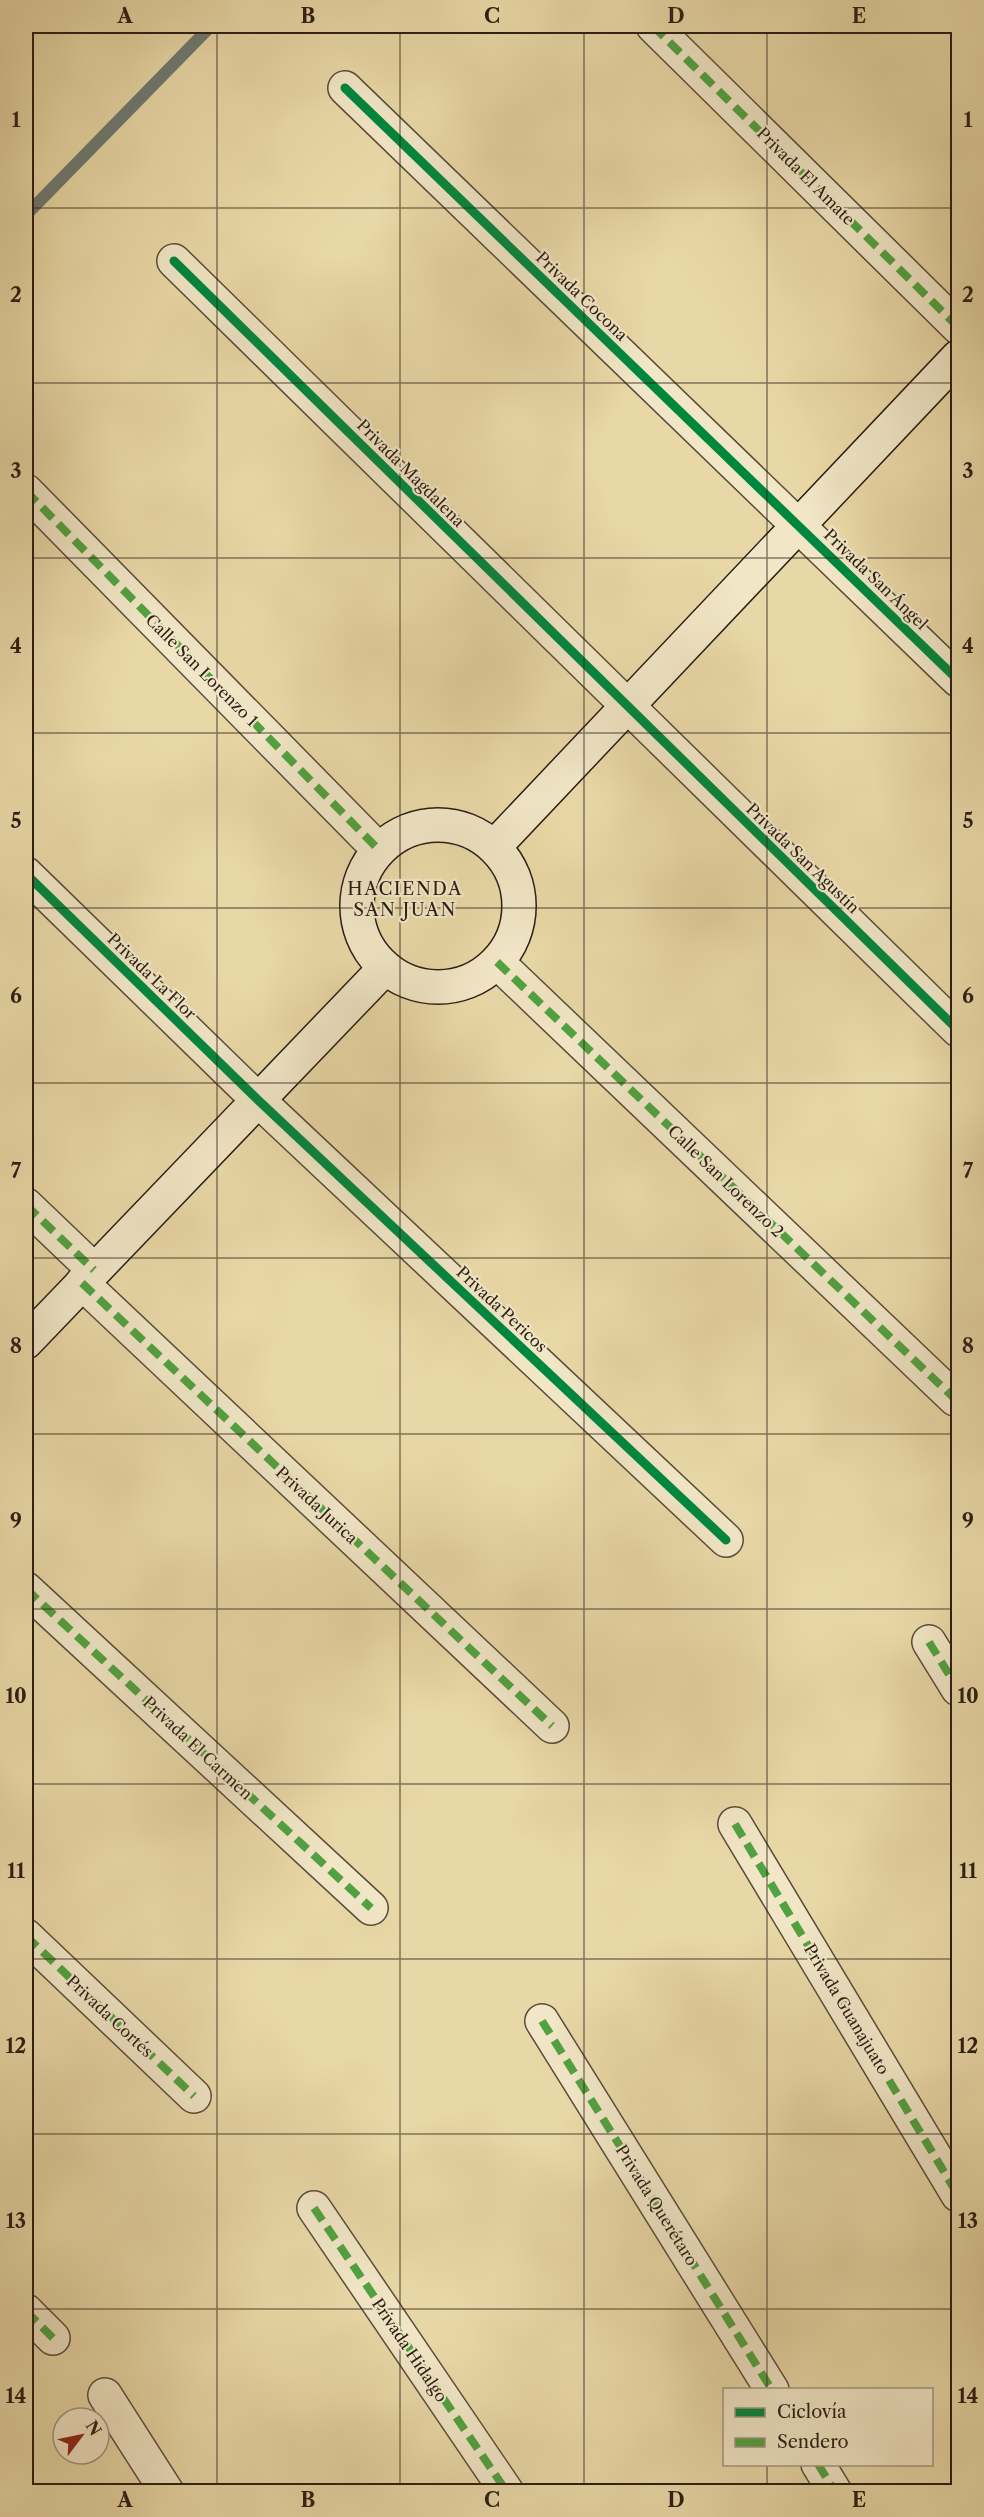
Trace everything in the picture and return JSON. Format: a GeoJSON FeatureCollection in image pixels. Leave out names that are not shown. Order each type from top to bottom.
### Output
{"type":"FeatureCollection","features":[{"type":"Feature","properties":{"kind":"street","name":"Privada El Amate"},"geometry":{"type":"LineString","coordinates":[[653,26],[958,327]]}},
{"type":"Feature","properties":{"kind":"street","name":"Privada Cocona"},"geometry":{"type":"LineString","coordinates":[[345,88],[799,526]]}},
{"type":"Feature","properties":{"kind":"street","name":"Privada Magdalena"},"geometry":{"type":"LineString","coordinates":[[174,261],[627,707]]}},
{"type":"Feature","properties":{"kind":"street"},"geometry":{"type":"LineString","coordinates":[[494,847],[958,357]]}},
{"type":"Feature","properties":{"kind":"street","name":"Calle San Lorenzo 1"},"geometry":{"type":"LineString","coordinates":[[26,491],[379,850]]}},
{"type":"Feature","properties":{"kind":"street","name":"Privada San Ángel"},"geometry":{"type":"LineString","coordinates":[[799,526],[958,680]]}},
{"type":"Feature","properties":{"kind":"street","name":"Privada San Agustín"},"geometry":{"type":"LineString","coordinates":[[627,707],[958,1030]]}},
{"type":"Feature","properties":{"kind":"street"},"geometry":{"type":"LineString","coordinates":[[448,825],[472,832],[494,847],[509,867],[518,891],[518,916],[512,941],[497,962],[478,977],[454,986],[430,987],[406,981],[385,968],[368,947],[359,923],[357,897],[364,872],[379,850],[399,834],[423,826],[448,825]]}},
{"type":"Feature","properties":{"kind":"street","name":"Privada La Flor"},"geometry":{"type":"LineString","coordinates":[[26,874],[258,1100]]}},
{"type":"Feature","properties":{"kind":"street","name":"Calle San Lorenzo 2"},"geometry":{"type":"LineString","coordinates":[[497,962],[955,1400]]}},
{"type":"Feature","properties":{"kind":"street"},"geometry":{"type":"LineString","coordinates":[[26,1342],[385,968]]}},
{"type":"Feature","properties":{"kind":"street","name":"Privada Pericos"},"geometry":{"type":"LineString","coordinates":[[258,1100],[726,1540]]}},
{"type":"Feature","properties":{"kind":"street","name":"Privada Jurica"},"geometry":{"type":"LineString","coordinates":[[26,1205],[88,1277],[552,1726]]}},
{"type":"Feature","properties":{"kind":"street","name":"Privada El Carmen"},"geometry":{"type":"LineString","coordinates":[[26,1589],[371,1908]]}},
{"type":"Feature","properties":{"kind":"street"},"geometry":{"type":"LineString","coordinates":[[929,1641],[958,1689]]}},
{"type":"Feature","properties":{"kind":"street","name":"Privada Guanajuato"},"geometry":{"type":"LineString","coordinates":[[735,1824],[958,2195]]}},
{"type":"Feature","properties":{"kind":"street","name":"Privada Cortés"},"geometry":{"type":"LineString","coordinates":[[26,1936],[194,2096]]}},
{"type":"Feature","properties":{"kind":"street","name":"Privada Querétaro"},"geometry":{"type":"LineString","coordinates":[[542,2021],[770,2388]]}},
{"type":"Feature","properties":{"kind":"street","name":"Privada Hidalgo"},"geometry":{"type":"LineString","coordinates":[[314,2208],[507,2492]]}},
{"type":"Feature","properties":{"kind":"street"},"geometry":{"type":"LineString","coordinates":[[26,2311],[53,2338]]}},
{"type":"Feature","properties":{"kind":"street"},"geometry":{"type":"LineString","coordinates":[[105,2395],[167,2492]]}},
{"type":"Feature","properties":{"kind":"street"},"geometry":{"type":"LineString","coordinates":[[819,2466],[835,2492]]}},
{"type":"Feature","properties":{"kind":"waterway"},"geometry":{"type":"LineString","coordinates":[[26,215],[211,26]]}},
{"type":"Feature","properties":{"kind":"marked path"},"geometry":{"type":"LineString","coordinates":[[653,26],[958,327]]}},
{"type":"Feature","properties":{"kind":"marked path"},"geometry":{"type":"LineString","coordinates":[[26,491],[379,850]]}},
{"type":"Feature","properties":{"kind":"marked path"},"geometry":{"type":"LineString","coordinates":[[497,962],[955,1399]]}},
{"type":"Feature","properties":{"kind":"marked path"},"geometry":{"type":"LineString","coordinates":[[26,1205],[94,1270]]}},
{"type":"Feature","properties":{"kind":"marked path"},"geometry":{"type":"LineString","coordinates":[[82,1283],[552,1726]]}},
{"type":"Feature","properties":{"kind":"marked path"},"geometry":{"type":"LineString","coordinates":[[26,1589],[371,1908]]}},
{"type":"Feature","properties":{"kind":"marked path"},"geometry":{"type":"LineString","coordinates":[[929,1642],[958,1689]]}},
{"type":"Feature","properties":{"kind":"marked path"},"geometry":{"type":"LineString","coordinates":[[735,1824],[958,2195]]}},
{"type":"Feature","properties":{"kind":"marked path"},"geometry":{"type":"LineString","coordinates":[[26,1936],[194,2096]]}},
{"type":"Feature","properties":{"kind":"marked path"},"geometry":{"type":"LineString","coordinates":[[542,2021],[771,2388]]}},
{"type":"Feature","properties":{"kind":"marked path"},"geometry":{"type":"LineString","coordinates":[[314,2208],[507,2492]]}},
{"type":"Feature","properties":{"kind":"marked path"},"geometry":{"type":"LineString","coordinates":[[26,2311],[53,2338]]}},
{"type":"Feature","properties":{"kind":"marked path"},"geometry":{"type":"LineString","coordinates":[[819,2466],[835,2492]]}},
{"type":"Feature","properties":{"kind":"cycle path"},"geometry":{"type":"LineString","coordinates":[[345,88],[958,680]]}},
{"type":"Feature","properties":{"kind":"cycle path"},"geometry":{"type":"LineString","coordinates":[[174,261],[958,1030]]}},
{"type":"Feature","properties":{"kind":"cycle path"},"geometry":{"type":"LineString","coordinates":[[26,874],[258,1100],[726,1540]]}},
{"type":"Feature","properties":{"kind":"district","name":"HACIENDA SAN JUAN"},"geometry":{"type":"Point","coordinates":[405,899]}}]}
